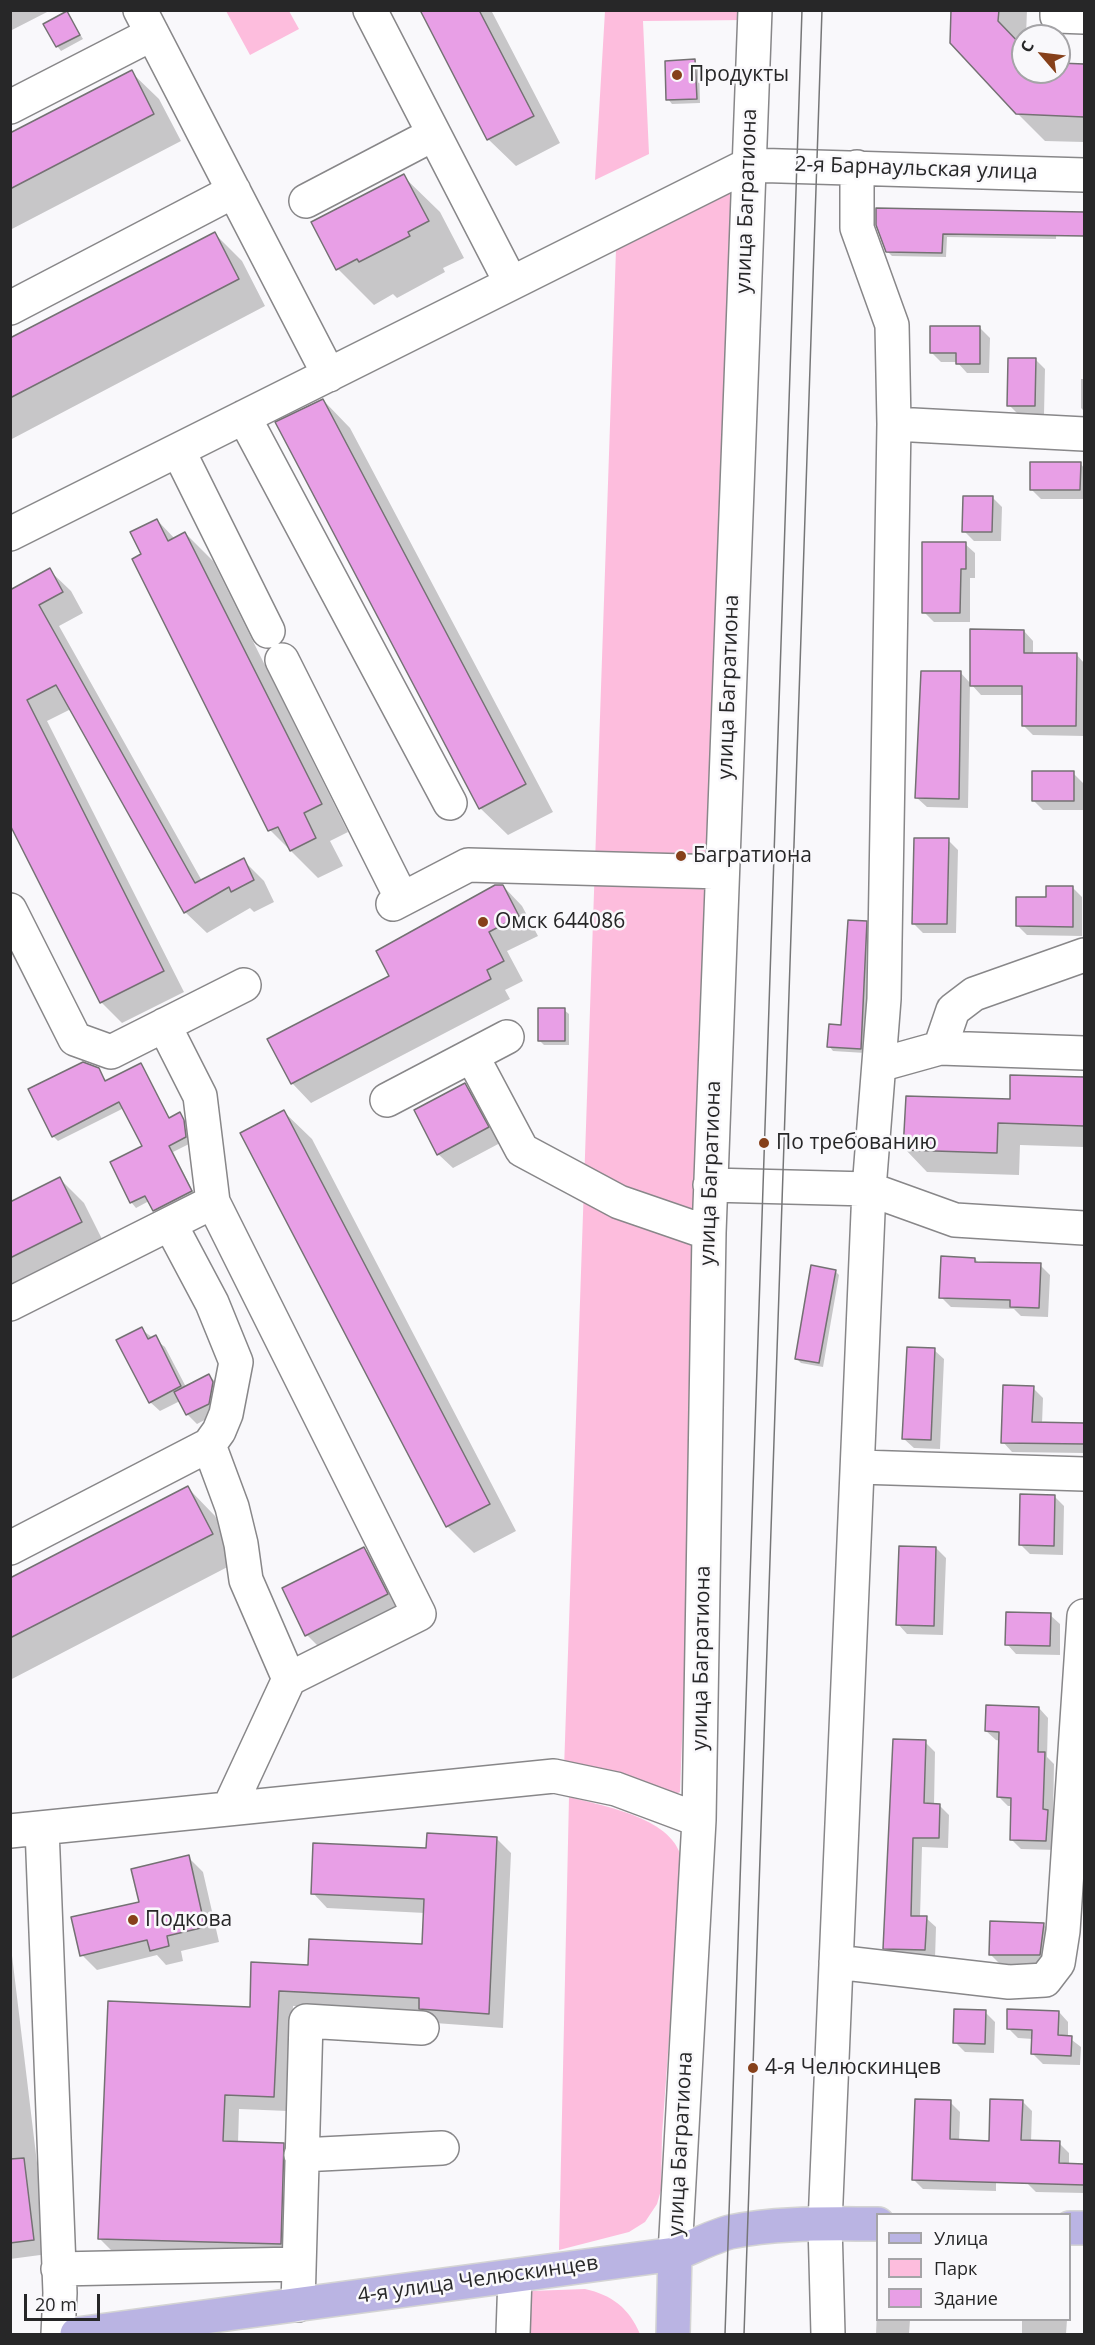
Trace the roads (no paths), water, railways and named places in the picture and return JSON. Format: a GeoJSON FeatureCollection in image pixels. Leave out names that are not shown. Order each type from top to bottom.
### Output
{"type":"FeatureCollection","features":[{"type":"Feature","properties":{"kind":"main road","name":"4-я улица Челюскинцев"},"geometry":{"type":"LineString","coordinates":[[77,2334],[675,2254],[728,2233],[825,2224],[876,2224]]}},
{"type":"Feature","properties":{"kind":"main road","name":"улица Багратиона"},"geometry":{"type":"LineString","coordinates":[[673,2334],[675,2254]]}},
{"type":"Feature","properties":{"kind":"street"},"geometry":{"type":"LineString","coordinates":[[370,10],[512,283]]}},
{"type":"Feature","properties":{"kind":"street","name":"улица Багратиона"},"geometry":{"type":"LineString","coordinates":[[675,2254],[699,1820],[710,1185],[755,10]]}},
{"type":"Feature","properties":{"kind":"street"},"geometry":{"type":"LineString","coordinates":[[1057,10],[1057,16],[1084,17]]}},
{"type":"Feature","properties":{"kind":"street"},"geometry":{"type":"LineString","coordinates":[[10,107],[146,22],[329,375]]}},
{"type":"Feature","properties":{"kind":"street"},"geometry":{"type":"LineString","coordinates":[[306,201],[434,134]]}},
{"type":"Feature","properties":{"kind":"street"},"geometry":{"type":"LineString","coordinates":[[10,534],[748,165]]}},
{"type":"Feature","properties":{"kind":"street","name":"2-я Барнаульская улица"},"geometry":{"type":"LineString","coordinates":[[748,165],[1084,175]]}},
{"type":"Feature","properties":{"kind":"street"},"geometry":{"type":"LineString","coordinates":[[828,2334],[825,2224],[869,1190],[884,999],[894,424],[892,325],[857,228],[857,167]]}},
{"type":"Feature","properties":{"kind":"street"},"geometry":{"type":"LineString","coordinates":[[10,308],[234,191]]}},
{"type":"Feature","properties":{"kind":"street"},"geometry":{"type":"LineString","coordinates":[[244,417],[450,803]]}},
{"type":"Feature","properties":{"kind":"street"},"geometry":{"type":"LineString","coordinates":[[894,424],[1084,434]]}},
{"type":"Feature","properties":{"kind":"street"},"geometry":{"type":"LineString","coordinates":[[178,450],[268,631]]}},
{"type":"Feature","properties":{"kind":"street"},"geometry":{"type":"LineString","coordinates":[[282,660],[398,902],[468,865],[722,873]]}},
{"type":"Feature","properties":{"kind":"street"},"geometry":{"type":"LineString","coordinates":[[10,910],[75,1039],[111,1052],[244,985]]}},
{"type":"Feature","properties":{"kind":"street"},"geometry":{"type":"LineString","coordinates":[[940,1048],[953,1010],[974,994],[1084,955]]}},
{"type":"Feature","properties":{"kind":"street"},"geometry":{"type":"LineString","coordinates":[[164,1025],[200,1096],[213,1202],[419,1614],[289,1679],[229,1808]]}},
{"type":"Feature","properties":{"kind":"street"},"geometry":{"type":"LineString","coordinates":[[387,1100],[507,1037]]}},
{"type":"Feature","properties":{"kind":"street"},"geometry":{"type":"LineString","coordinates":[[879,1065],[940,1048],[1084,1053]]}},
{"type":"Feature","properties":{"kind":"street"},"geometry":{"type":"LineString","coordinates":[[472,1056],[522,1150],[619,1202],[709,1233]]}},
{"type":"Feature","properties":{"kind":"street"},"geometry":{"type":"LineString","coordinates":[[710,1185],[869,1190],[955,1220],[1084,1228]]}},
{"type":"Feature","properties":{"kind":"street"},"geometry":{"type":"LineString","coordinates":[[10,1304],[213,1202]]}},
{"type":"Feature","properties":{"kind":"street"},"geometry":{"type":"LineString","coordinates":[[10,1548],[208,1445],[219,1431],[226,1414],[236,1362],[212,1302],[170,1224]]}},
{"type":"Feature","properties":{"kind":"street"},"geometry":{"type":"LineString","coordinates":[[208,1445],[232,1507],[241,1544],[246,1580],[289,1679]]}},
{"type":"Feature","properties":{"kind":"street"},"geometry":{"type":"LineString","coordinates":[[859,1467],[1084,1474]]}},
{"type":"Feature","properties":{"kind":"street"},"geometry":{"type":"LineString","coordinates":[[836,1962],[1009,1982],[1045,1980],[1058,1963],[1064,1931],[1084,1616]]}},
{"type":"Feature","properties":{"kind":"street"},"geometry":{"type":"LineString","coordinates":[[58,2334],[60,2293],[26,1830],[554,1776],[607,1787],[699,1820]]}},
{"type":"Feature","properties":{"kind":"street"},"geometry":{"type":"LineString","coordinates":[[298,2305],[306,2021],[422,2028]]}},
{"type":"Feature","properties":{"kind":"street"},"geometry":{"type":"LineString","coordinates":[[301,2154],[442,2148]]}},
{"type":"Feature","properties":{"kind":"street"},"geometry":{"type":"LineString","coordinates":[[58,2269],[299,2264]]}},
{"type":"Feature","properties":{"kind":"street"},"geometry":{"type":"LineString","coordinates":[[513,2334],[515,2276]]}},
{"type":"Feature","properties":{"kind":"tram line"},"geometry":{"type":"LineString","coordinates":[[725,2334],[802,10]]}},
{"type":"Feature","properties":{"kind":"tram line"},"geometry":{"type":"LineString","coordinates":[[744,2334],[822,10]]}},
{"type":"Feature","properties":{"kind":"place","name":"Продукты"},"geometry":{"type":"Point","coordinates":[677,75]}},
{"type":"Feature","properties":{"kind":"place","name":"Багратиона"},"geometry":{"type":"Point","coordinates":[681,856]}},
{"type":"Feature","properties":{"kind":"place","name":"Омск 644086"},"geometry":{"type":"Point","coordinates":[483,922]}},
{"type":"Feature","properties":{"kind":"place","name":"По требованию"},"geometry":{"type":"Point","coordinates":[764,1143]}},
{"type":"Feature","properties":{"kind":"place","name":"Подкова"},"geometry":{"type":"Point","coordinates":[133,1920]}},
{"type":"Feature","properties":{"kind":"place","name":"4-я Челюскинцев"},"geometry":{"type":"Point","coordinates":[753,2068]}}]}
